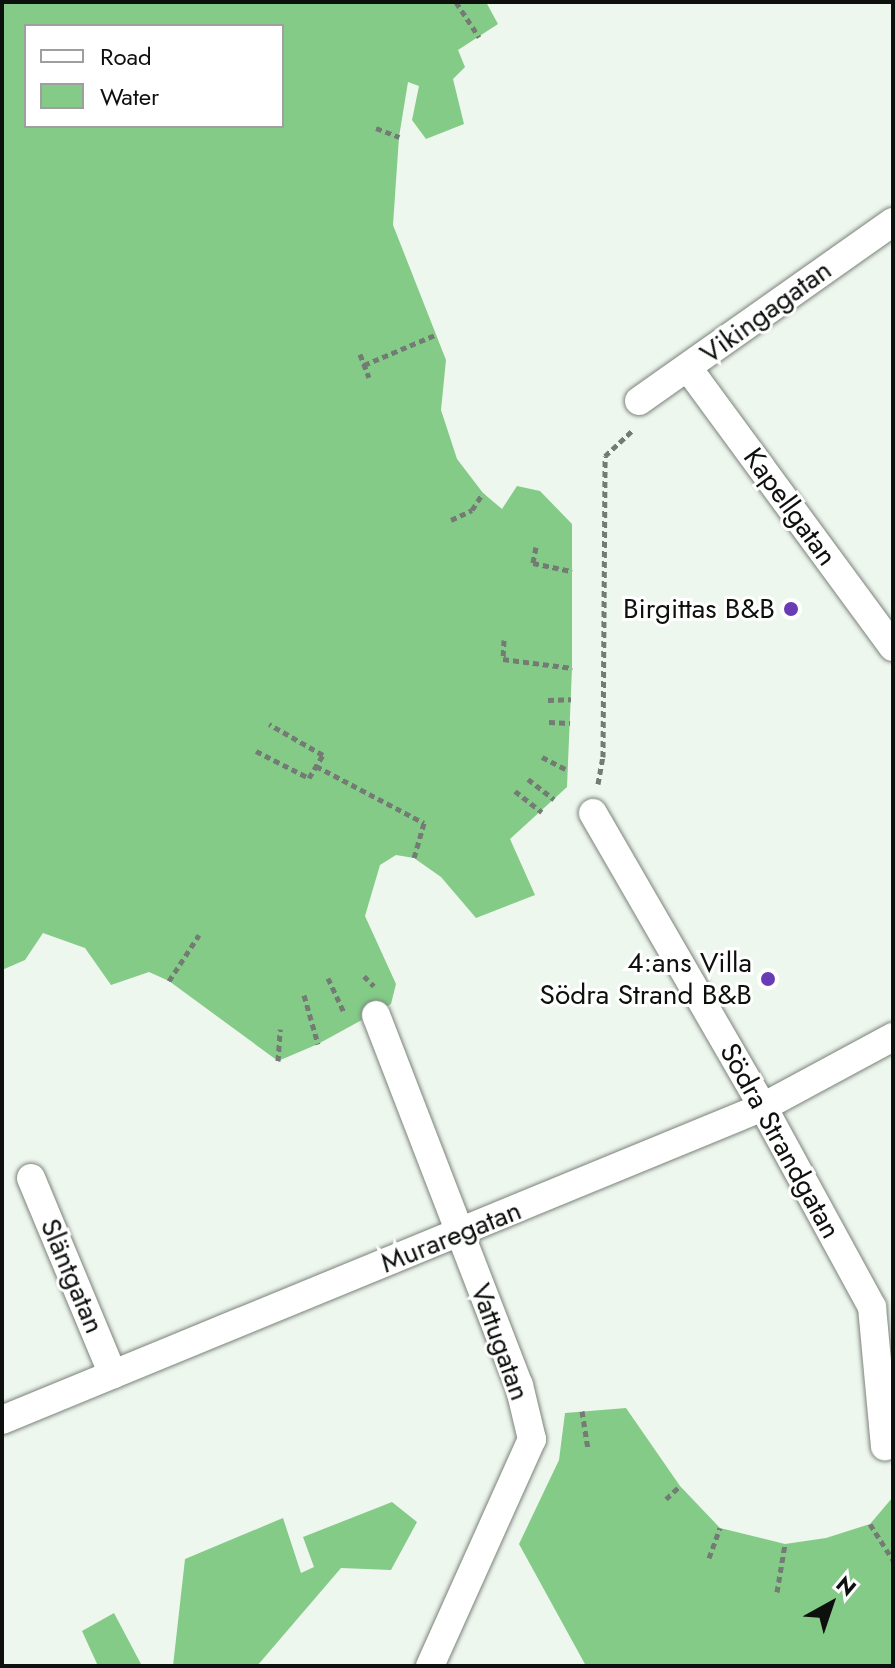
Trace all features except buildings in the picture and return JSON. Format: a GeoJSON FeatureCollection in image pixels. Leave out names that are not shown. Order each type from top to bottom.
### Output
{"type":"FeatureCollection","features":[{"type":"Feature","properties":{"kind":"street","name":"Vikingagatan"},"geometry":{"type":"LineString","coordinates":[[639,401],[893,222]]}},
{"type":"Feature","properties":{"kind":"street","name":"Kapellgatan"},"geometry":{"type":"LineString","coordinates":[[688,368],[893,647]]}},
{"type":"Feature","properties":{"kind":"street","name":"Södra Strandgatan"},"geometry":{"type":"LineString","coordinates":[[593,813],[763,1107],[872,1307],[885,1446]]}},
{"type":"Feature","properties":{"kind":"street","name":"Vattugatan"},"geometry":{"type":"LineString","coordinates":[[376,1015],[519,1385],[532,1439],[430,1666]]}},
{"type":"Feature","properties":{"kind":"street","name":"Muraregatan"},"geometry":{"type":"LineString","coordinates":[[2,1420],[763,1107],[893,1037]]}},
{"type":"Feature","properties":{"kind":"street","name":"Släntgatan"},"geometry":{"type":"LineString","coordinates":[[31,1178],[113,1375]]}},
{"type":"Feature","properties":{"kind":"path"},"geometry":{"type":"LineString","coordinates":[[456,2],[479,37]]}},
{"type":"Feature","properties":{"kind":"path"},"geometry":{"type":"LineString","coordinates":[[376,128],[399,137]]}},
{"type":"Feature","properties":{"kind":"path"},"geometry":{"type":"LineString","coordinates":[[364,365],[435,335]]}},
{"type":"Feature","properties":{"kind":"path"},"geometry":{"type":"LineString","coordinates":[[360,354],[369,377]]}},
{"type":"Feature","properties":{"kind":"path"},"geometry":{"type":"LineString","coordinates":[[593,813],[603,757],[605,456],[636,427],[639,401]]}},
{"type":"Feature","properties":{"kind":"path"},"geometry":{"type":"LineString","coordinates":[[451,520],[472,510],[483,493]]}},
{"type":"Feature","properties":{"kind":"path"},"geometry":{"type":"LineString","coordinates":[[536,547],[533,563],[572,571]]}},
{"type":"Feature","properties":{"kind":"path"},"geometry":{"type":"LineString","coordinates":[[504,640],[503,659],[572,668]]}},
{"type":"Feature","properties":{"kind":"path"},"geometry":{"type":"LineString","coordinates":[[548,700],[571,699]]}},
{"type":"Feature","properties":{"kind":"path"},"geometry":{"type":"LineString","coordinates":[[549,722],[570,723]]}},
{"type":"Feature","properties":{"kind":"path"},"geometry":{"type":"LineString","coordinates":[[256,751],[309,778],[323,755],[269,724]]}},
{"type":"Feature","properties":{"kind":"path"},"geometry":{"type":"LineString","coordinates":[[542,757],[568,770]]}},
{"type":"Feature","properties":{"kind":"path"},"geometry":{"type":"LineString","coordinates":[[316,766],[424,823],[414,858]]}},
{"type":"Feature","properties":{"kind":"path"},"geometry":{"type":"LineString","coordinates":[[528,779],[554,799]]}},
{"type":"Feature","properties":{"kind":"path"},"geometry":{"type":"LineString","coordinates":[[515,791],[542,812]]}},
{"type":"Feature","properties":{"kind":"path"},"geometry":{"type":"LineString","coordinates":[[169,981],[199,935]]}},
{"type":"Feature","properties":{"kind":"path"},"geometry":{"type":"LineString","coordinates":[[328,978],[349,1024]]}},
{"type":"Feature","properties":{"kind":"path"},"geometry":{"type":"LineString","coordinates":[[304,995],[318,1044]]}},
{"type":"Feature","properties":{"kind":"path"},"geometry":{"type":"LineString","coordinates":[[278,1061],[280,1029]]}},
{"type":"Feature","properties":{"kind":"path"},"geometry":{"type":"LineString","coordinates":[[582,1411],[588,1450]]}},
{"type":"Feature","properties":{"kind":"path"},"geometry":{"type":"LineString","coordinates":[[666,1499],[680,1486]]}},
{"type":"Feature","properties":{"kind":"path"},"geometry":{"type":"LineString","coordinates":[[870,1524],[893,1560]]}},
{"type":"Feature","properties":{"kind":"path"},"geometry":{"type":"LineString","coordinates":[[709,1558],[720,1528]]}},
{"type":"Feature","properties":{"kind":"path"},"geometry":{"type":"LineString","coordinates":[[777,1592],[785,1544]]}},
{"type":"Feature","properties":{"kind":"water"},"geometry":{"type":"Polygon","coordinates":[[[2,2],[486,2],[498,24],[458,50],[465,67],[453,79],[464,124],[426,139],[412,120],[419,86],[408,82],[399,137],[393,225],[446,360],[441,410],[457,459],[483,493],[502,509],[517,486],[540,491],[572,524],[572,668],[567,787],[510,839],[535,895],[476,918],[441,877],[414,858],[396,855],[380,865],[365,916],[396,984],[391,1004],[318,1044],[278,1061],[169,981],[149,972],[111,985],[85,948],[43,933],[25,960],[2,970],[2,2]]]}},
{"type":"Feature","properties":{"kind":"water"},"geometry":{"type":"Polygon","coordinates":[[[626,1408],[680,1486],[720,1528],[785,1544],[826,1538],[870,1524],[893,1497],[893,1666],[586,1666],[519,1544],[559,1460],[565,1413],[626,1408]]]}},
{"type":"Feature","properties":{"kind":"water"},"geometry":{"type":"Polygon","coordinates":[[[392,1502],[417,1522],[391,1570],[341,1568],[257,1666],[173,1666],[185,1559],[283,1518],[301,1573],[314,1567],[303,1537],[392,1502]]]}},
{"type":"Feature","properties":{"kind":"water"},"geometry":{"type":"Polygon","coordinates":[[[114,1613],[142,1666],[98,1666],[82,1631],[114,1613]]]}},
{"type":"Feature","properties":{"kind":"place","name":"Birgittas B&B"},"geometry":{"type":"Point","coordinates":[791,609]}},
{"type":"Feature","properties":{"kind":"place","name":"4:ans Villa Södra Strand B&B"},"geometry":{"type":"Point","coordinates":[768,979]}}]}
